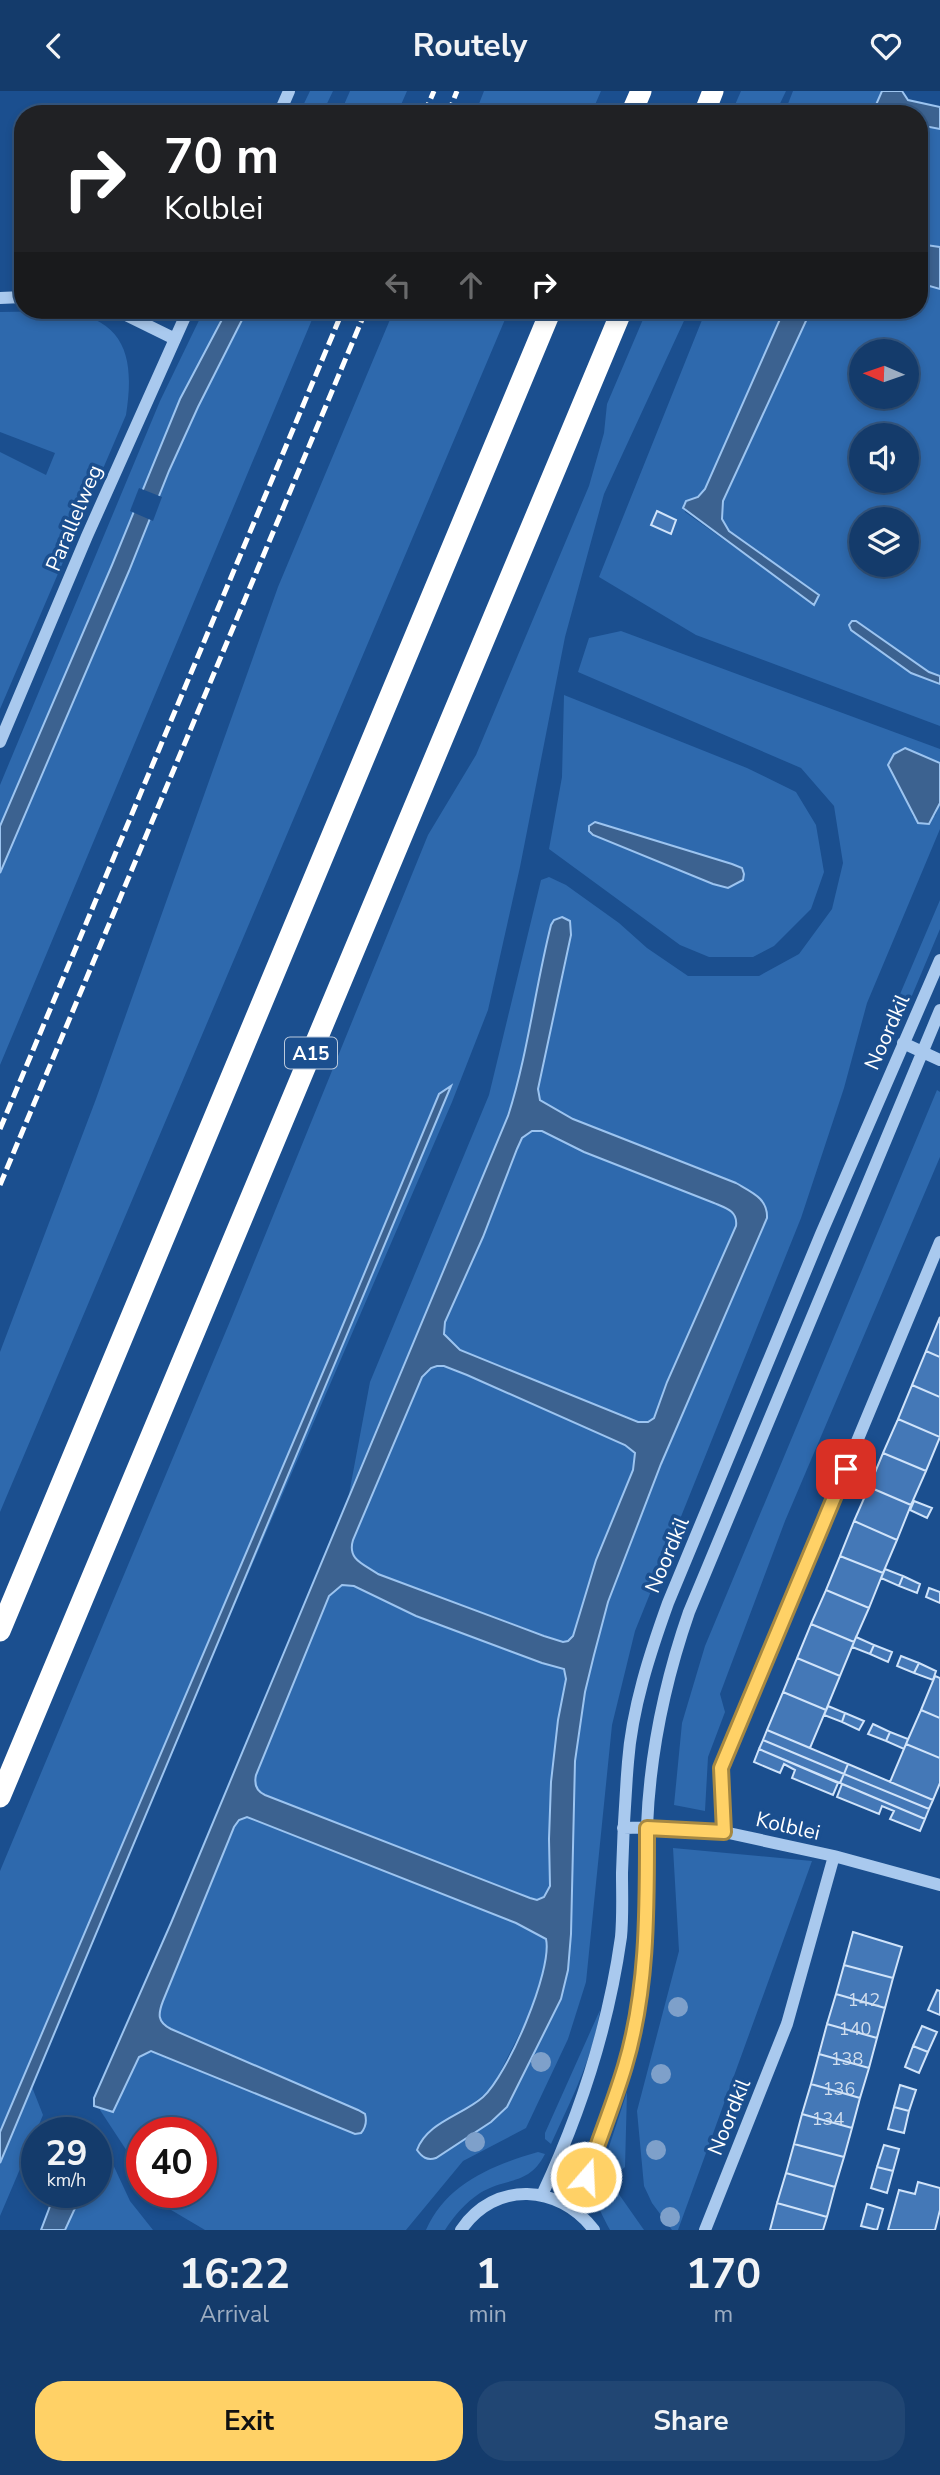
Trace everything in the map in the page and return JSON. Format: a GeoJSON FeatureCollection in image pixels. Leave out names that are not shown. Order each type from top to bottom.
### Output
{"type":"FeatureCollection","features":[{"type":"Feature","properties":{"kind":"highway"},"geometry":{"type":"LineString","coordinates":[[0,1631],[547,319]]}},
{"type":"Feature","properties":{"kind":"highway","name":"A15"},"geometry":{"type":"LineString","coordinates":[[0,1797],[618,319]]}},
{"type":"Feature","properties":{"kind":"street"},"geometry":{"type":"LineString","coordinates":[[134,319],[173,338]]}},
{"type":"Feature","properties":{"kind":"street","name":"Parallelweg"},"geometry":{"type":"LineString","coordinates":[[0,742],[183,319]]}},
{"type":"Feature","properties":{"kind":"street","name":"Noordkil"},"geometry":{"type":"LineString","coordinates":[[542,2195],[561,2154],[593,2068],[611,2000],[621,1933],[623,1828],[628,1758],[653,1645],[668,1602],[821,1234],[940,960]]}},
{"type":"Feature","properties":{"kind":"street","name":"Noordkil"},"geometry":{"type":"LineString","coordinates":[[575,2210],[626,2064],[638,2004],[647,1934],[650,1780],[673,1657],[689,1612],[940,1010]]}},
{"type":"Feature","properties":{"kind":"street"},"geometry":{"type":"LineString","coordinates":[[903,1043],[940,1060]]}},
{"type":"Feature","properties":{"kind":"street"},"geometry":{"type":"LineString","coordinates":[[724,1832],[721,1768],[940,1242]]}},
{"type":"Feature","properties":{"kind":"street","name":"Kolblei"},"geometry":{"type":"LineString","coordinates":[[623,1828],[724,1832],[939,1881]]}},
{"type":"Feature","properties":{"kind":"street","name":"Noordkil"},"geometry":{"type":"LineString","coordinates":[[705,2230],[787,2024],[834,1856]]}},
{"type":"Feature","properties":{"kind":"street"},"geometry":{"type":"LineString","coordinates":[[461,2230],[472,2216],[497,2200],[527,2193],[565,2203],[594,2230]]}},
{"type":"Feature","properties":{"kind":"shaded area"},"geometry":{"type":"Polygon","coordinates":[[[310,91],[333,91],[326,105],[303,105],[310,91]]]}},
{"type":"Feature","properties":{"kind":"shaded area"},"geometry":{"type":"Polygon","coordinates":[[[350,91],[407,91],[401,105],[344,105],[350,91]]]}},
{"type":"Feature","properties":{"kind":"shaded area"},"geometry":{"type":"Polygon","coordinates":[[[484,91],[601,91],[595,105],[479,105],[484,91]]]}},
{"type":"Feature","properties":{"kind":"shaded area"},"geometry":{"type":"Polygon","coordinates":[[[741,91],[786,91],[779,105],[735,105],[741,91]]]}},
{"type":"Feature","properties":{"kind":"shaded area"},"geometry":{"type":"Polygon","coordinates":[[[793,91],[882,91],[876,105],[788,105],[793,91]]]}},
{"type":"Feature","properties":{"kind":"shaded area"},"geometry":{"type":"Polygon","coordinates":[[[882,91],[902,91],[908,100],[940,107],[940,129],[928,127],[928,105],[876,105],[882,91]]]}},
{"type":"Feature","properties":{"kind":"shaded area"},"geometry":{"type":"Polygon","coordinates":[[[928,127],[940,129],[940,247],[928,245],[928,127]]]}},
{"type":"Feature","properties":{"kind":"shaded area"},"geometry":{"type":"Polygon","coordinates":[[[928,245],[940,247],[940,289],[928,286],[928,245]]]}},
{"type":"Feature","properties":{"kind":"shaded area"},"geometry":{"type":"Polygon","coordinates":[[[928,286],[940,289],[940,676],[929,672],[856,621],[849,629],[911,673],[940,684],[940,726],[696,635],[599,577],[702,319],[780,319],[705,489],[698,497],[683,504],[685,512],[814,604],[819,595],[729,531],[722,519],[721,507],[807,319],[928,319],[928,286]]]}},
{"type":"Feature","properties":{"kind":"shaded area"},"geometry":{"type":"Polygon","coordinates":[[[0,312],[14,312],[14,319],[92,319],[101,323],[113,332],[122,345],[129,376],[126,415],[0,709],[0,452],[46,475],[55,453],[0,432],[0,312]]]}},
{"type":"Feature","properties":{"kind":"shaded area"},"geometry":{"type":"Polygon","coordinates":[[[200,319],[222,319],[180,399],[0,826],[0,785],[160,401],[200,319]]]}},
{"type":"Feature","properties":{"kind":"shaded area"},"geometry":{"type":"Polygon","coordinates":[[[222,319],[242,319],[169,471],[0,873],[0,826],[180,399],[222,319]]]}},
{"type":"Feature","properties":{"kind":"shaded area"},"geometry":{"type":"Polygon","coordinates":[[[242,319],[312,319],[0,1065],[0,873],[198,407],[242,319]]]}},
{"type":"Feature","properties":{"kind":"shaded area"},"geometry":{"type":"Polygon","coordinates":[[[390,319],[505,319],[0,1512],[0,1352],[96,1099],[278,587],[390,319]]]}},
{"type":"Feature","properties":{"kind":"shaded area"},"geometry":{"type":"Polygon","coordinates":[[[643,319],[685,319],[604,494],[565,637],[520,867],[488,1010],[452,1102],[227,1623],[450,1087],[439,1095],[0,2132],[0,1871],[231,1319],[428,835],[476,755],[589,486],[604,433],[607,404],[643,319]]]}},
{"type":"Feature","properties":{"kind":"shaded area"},"geometry":{"type":"Polygon","coordinates":[[[780,319],[807,319],[723,501],[722,519],[729,531],[819,595],[814,605],[683,508],[686,501],[698,497],[705,489],[780,319]]]}},
{"type":"Feature","properties":{"kind":"shaded area"},"geometry":{"type":"Polygon","coordinates":[[[856,621],[929,672],[940,676],[940,684],[911,673],[851,630],[849,625],[856,621]]]}},
{"type":"Feature","properties":{"kind":"shaded area"},"geometry":{"type":"Polygon","coordinates":[[[621,631],[940,749],[940,763],[905,748],[908,802],[913,817],[935,816],[940,803],[940,829],[867,1003],[844,1088],[801,1218],[635,1631],[612,1725],[586,1982],[568,2039],[526,2128],[463,2161],[406,2230],[205,2230],[168,2208],[217,2208],[217,2117],[126,2117],[126,2150],[112,2128],[112,2117],[105,2117],[100,2110],[113,2112],[142,2054],[155,2052],[355,2133],[361,2133],[367,2120],[358,2110],[171,2029],[161,2020],[163,2001],[238,1820],[247,1817],[516,1923],[546,1939],[544,1971],[527,2019],[492,2088],[417,2149],[425,2158],[436,2158],[491,2122],[507,2107],[561,1999],[568,1970],[575,1761],[585,1692],[608,1602],[661,1464],[767,1219],[765,1204],[713,1173],[573,1119],[540,1100],[538,1089],[562,977],[570,921],[562,917],[551,925],[521,1069],[508,1116],[349,1494],[370,1382],[489,1095],[541,880],[549,877],[566,885],[688,976],[759,976],[799,954],[832,909],[843,863],[834,806],[801,768],[578,672],[589,638],[621,631]]]}},
{"type":"Feature","properties":{"kind":"shaded area"},"geometry":{"type":"Polygon","coordinates":[[[564,695],[747,768],[796,792],[816,825],[824,872],[811,909],[774,946],[753,957],[709,957],[680,945],[549,849],[562,777],[564,695]],[[595,822],[593,835],[728,888],[692,851],[595,822]]]}},
{"type":"Feature","properties":{"kind":"shaded area"},"geometry":{"type":"Polygon","coordinates":[[[905,748],[940,763],[940,803],[929,824],[918,823],[888,765],[894,754],[905,748]]]}},
{"type":"Feature","properties":{"kind":"shaded area"},"geometry":{"type":"Polygon","coordinates":[[[595,822],[732,864],[742,868],[743,880],[728,888],[713,884],[593,835],[589,826],[595,822]]]}},
{"type":"Feature","properties":{"kind":"shaded area"},"geometry":{"type":"Polygon","coordinates":[[[940,900],[940,929],[900,1024],[894,1021],[892,1013],[940,900]]]}},
{"type":"Feature","properties":{"kind":"shaded area"},"geometry":{"type":"Polygon","coordinates":[[[562,917],[570,921],[571,935],[538,1089],[540,1100],[573,1119],[736,1183],[762,1201],[767,1211],[767,1218],[661,1464],[608,1602],[594,1655],[585,1692],[575,1761],[571,1934],[568,1970],[561,1999],[507,2107],[491,2122],[436,2158],[425,2158],[417,2150],[429,2132],[483,2097],[504,2068],[535,1997],[546,1954],[546,1939],[516,1923],[247,1817],[239,1820],[234,1827],[163,2001],[161,2020],[171,2029],[358,2110],[365,2114],[364,2128],[361,2133],[355,2134],[151,2051],[139,2057],[113,2112],[94,2106],[94,2098],[171,1923],[508,1116],[521,1069],[545,949],[554,920],[562,917]],[[532,1131],[522,1138],[517,1149],[483,1237],[445,1322],[444,1334],[460,1350],[638,1422],[648,1422],[654,1418],[667,1382],[736,1226],[735,1217],[723,1207],[584,1152],[542,1131],[532,1131]],[[444,1366],[431,1368],[422,1377],[353,1540],[352,1552],[362,1564],[378,1574],[544,1636],[568,1641],[573,1636],[596,1560],[633,1470],[635,1453],[625,1445],[467,1375],[444,1366]],[[342,1585],[329,1596],[256,1775],[258,1789],[265,1795],[530,1898],[537,1900],[544,1897],[550,1886],[551,1782],[566,1679],[564,1669],[416,1616],[354,1586],[342,1585]]]}},
{"type":"Feature","properties":{"kind":"shaded area"},"geometry":{"type":"Polygon","coordinates":[[[451,1086],[0,2163],[0,2132],[439,1094],[451,1086]]]}},
{"type":"Feature","properties":{"kind":"shaded area"},"geometry":{"type":"Polygon","coordinates":[[[937,1090],[940,1092],[940,1157],[785,1521],[720,1694],[725,1712],[708,1757],[705,1811],[674,1805],[682,1723],[705,1646],[937,1090]]]}},
{"type":"Feature","properties":{"kind":"shaded area"},"geometry":{"type":"Polygon","coordinates":[[[532,1131],[542,1131],[584,1152],[723,1207],[735,1217],[736,1226],[667,1382],[654,1419],[648,1422],[638,1422],[460,1350],[444,1334],[445,1322],[483,1237],[517,1149],[522,1138],[532,1131]]]}},
{"type":"Feature","properties":{"kind":"shaded area"},"geometry":{"type":"Polygon","coordinates":[[[437,1366],[467,1375],[625,1445],[635,1453],[633,1470],[596,1560],[573,1636],[568,1641],[563,1642],[378,1574],[358,1561],[352,1552],[353,1540],[422,1377],[431,1367],[437,1366]]]}},
{"type":"Feature","properties":{"kind":"shaded area"},"geometry":{"type":"Polygon","coordinates":[[[342,1585],[354,1586],[416,1616],[542,1663],[563,1668],[566,1679],[551,1782],[550,1886],[544,1897],[537,1900],[530,1898],[260,1793],[255,1784],[256,1775],[329,1596],[342,1585]]]}},
{"type":"Feature","properties":{"kind":"shaded area"},"geometry":{"type":"Polygon","coordinates":[[[673,1848],[812,1861],[678,2230],[672,2230],[652,2203],[644,2186],[637,2111],[679,1951],[673,1848]]]}},
{"type":"Feature","properties":{"kind":"shaded area"},"geometry":{"type":"Polygon","coordinates":[[[600,2010],[587,2062],[551,2144],[545,2139],[545,2133],[600,2010]]]}},
{"type":"Feature","properties":{"kind":"shaded area"},"geometry":{"type":"Polygon","coordinates":[[[32,2087],[43,2115],[21,2117],[21,2167],[0,2216],[0,2163],[32,2087]]]}},
{"type":"Feature","properties":{"kind":"shaded area"},"geometry":{"type":"Polygon","coordinates":[[[627,2092],[625,2167],[619,2172],[603,2165],[627,2092]]]}},
{"type":"Feature","properties":{"kind":"shaded area"},"geometry":{"type":"Polygon","coordinates":[[[538,2152],[545,2154],[532,2171],[480,2193],[460,2210],[445,2230],[426,2230],[445,2200],[472,2179],[504,2163],[538,2152]]]}},
{"type":"Feature","properties":{"kind":"shaded area"},"geometry":{"type":"Polygon","coordinates":[[[112,2162],[126,2192],[126,2208],[136,2208],[153,2230],[45,2230],[53,2208],[112,2208],[112,2162]]]}},
{"type":"Feature","properties":{"kind":"shaded area"},"geometry":{"type":"Polygon","coordinates":[[[599,2178],[611,2183],[644,2230],[610,2230],[597,2199],[599,2178]]]}},
{"type":"Feature","properties":{"kind":"shaded area"},"geometry":{"type":"Polygon","coordinates":[[[49,2208],[75,2208],[65,2230],[41,2230],[49,2208]]]}},
{"type":"Feature","properties":{"kind":"pier"},"geometry":{"type":"Polygon","coordinates":[[[139,488],[162,497],[153,521],[130,511],[139,488]]]}},
{"type":"Feature","properties":{"kind":"building"},"geometry":{"type":"Polygon","coordinates":[[[657,511],[676,520],[671,534],[651,525],[657,511]]]}},
{"type":"Feature","properties":{"kind":"building"},"geometry":{"type":"Polygon","coordinates":[[[940,1317],[940,1357],[926,1351],[940,1317]]]}},
{"type":"Feature","properties":{"kind":"building"},"geometry":{"type":"Polygon","coordinates":[[[926,1351],[940,1357],[940,1397],[912,1385],[926,1351]]]}},
{"type":"Feature","properties":{"kind":"building"},"geometry":{"type":"Polygon","coordinates":[[[912,1385],[940,1397],[940,1437],[898,1419],[912,1385]]]}},
{"type":"Feature","properties":{"kind":"building"},"geometry":{"type":"Polygon","coordinates":[[[898,1419],[940,1437],[926,1471],[883,1453],[898,1419]]]}},
{"type":"Feature","properties":{"kind":"building"},"geometry":{"type":"Polygon","coordinates":[[[883,1453],[926,1471],[911,1505],[869,1487],[883,1453]]]}},
{"type":"Feature","properties":{"kind":"building"},"geometry":{"type":"Polygon","coordinates":[[[869,1487],[911,1505],[897,1540],[854,1521],[869,1487]]]}},
{"type":"Feature","properties":{"kind":"building"},"geometry":{"type":"Polygon","coordinates":[[[914,1501],[932,1508],[927,1518],[910,1510],[914,1501]]]}},
{"type":"Feature","properties":{"kind":"building"},"geometry":{"type":"Polygon","coordinates":[[[854,1521],[897,1540],[883,1573],[840,1556],[854,1521]]]}},
{"type":"Feature","properties":{"kind":"building"},"geometry":{"type":"Polygon","coordinates":[[[840,1556],[883,1573],[869,1608],[826,1590],[840,1556]]]}},
{"type":"Feature","properties":{"kind":"building"},"geometry":{"type":"Polygon","coordinates":[[[885,1569],[903,1576],[899,1586],[881,1578],[885,1569]]]}},
{"type":"Feature","properties":{"kind":"building"},"geometry":{"type":"Polygon","coordinates":[[[903,1576],[920,1584],[917,1593],[899,1586],[903,1576]]]}},
{"type":"Feature","properties":{"kind":"building"},"geometry":{"type":"Polygon","coordinates":[[[929,1588],[940,1592],[940,1603],[926,1597],[929,1588]]]}},
{"type":"Feature","properties":{"kind":"building"},"geometry":{"type":"Polygon","coordinates":[[[826,1590],[869,1608],[854,1642],[811,1624],[826,1590]]]}},
{"type":"Feature","properties":{"kind":"building"},"geometry":{"type":"Polygon","coordinates":[[[811,1624],[854,1642],[840,1676],[797,1658],[811,1624]]]}},
{"type":"Feature","properties":{"kind":"building"},"geometry":{"type":"Polygon","coordinates":[[[856,1637],[874,1645],[870,1654],[852,1647],[856,1637]]]}},
{"type":"Feature","properties":{"kind":"building"},"geometry":{"type":"Polygon","coordinates":[[[874,1645],[892,1652],[888,1662],[870,1654],[874,1645]]]}},
{"type":"Feature","properties":{"kind":"building"},"geometry":{"type":"Polygon","coordinates":[[[901,1656],[919,1663],[914,1673],[897,1666],[901,1656]]]}},
{"type":"Feature","properties":{"kind":"building"},"geometry":{"type":"Polygon","coordinates":[[[797,1658],[840,1676],[826,1710],[783,1692],[797,1658]]]}},
{"type":"Feature","properties":{"kind":"building"},"geometry":{"type":"Polygon","coordinates":[[[919,1663],[936,1671],[933,1680],[914,1673],[919,1663]]]}},
{"type":"Feature","properties":{"kind":"building"},"geometry":{"type":"Polygon","coordinates":[[[935,1676],[940,1678],[940,1718],[921,1710],[935,1676]]]}},
{"type":"Feature","properties":{"kind":"building"},"geometry":{"type":"Polygon","coordinates":[[[783,1692],[826,1710],[810,1748],[767,1730],[783,1692]]]}},
{"type":"Feature","properties":{"kind":"building"},"geometry":{"type":"Polygon","coordinates":[[[828,1706],[845,1713],[842,1722],[824,1715],[828,1706]]]}},
{"type":"Feature","properties":{"kind":"building"},"geometry":{"type":"Polygon","coordinates":[[[921,1710],[940,1718],[940,1758],[906,1744],[921,1710]]]}},
{"type":"Feature","properties":{"kind":"building"},"geometry":{"type":"Polygon","coordinates":[[[845,1713],[864,1721],[859,1730],[842,1722],[845,1713]]]}},
{"type":"Feature","properties":{"kind":"building"},"geometry":{"type":"Polygon","coordinates":[[[873,1724],[890,1732],[886,1741],[868,1734],[873,1724]]]}},
{"type":"Feature","properties":{"kind":"building"},"geometry":{"type":"Polygon","coordinates":[[[767,1730],[848,1764],[844,1774],[763,1740],[767,1730]]]}},
{"type":"Feature","properties":{"kind":"building"},"geometry":{"type":"Polygon","coordinates":[[[890,1732],[908,1739],[904,1749],[886,1741],[890,1732]]]}},
{"type":"Feature","properties":{"kind":"building"},"geometry":{"type":"Polygon","coordinates":[[[763,1740],[844,1774],[840,1783],[759,1749],[763,1740]]]}},
{"type":"Feature","properties":{"kind":"building"},"geometry":{"type":"Polygon","coordinates":[[[906,1744],[940,1758],[940,1783],[933,1800],[890,1782],[906,1744]]]}},
{"type":"Feature","properties":{"kind":"building"},"geometry":{"type":"Polygon","coordinates":[[[759,1749],[838,1783],[833,1795],[792,1778],[795,1770],[784,1764],[780,1773],[754,1762],[759,1749]]]}},
{"type":"Feature","properties":{"kind":"building"},"geometry":{"type":"Polygon","coordinates":[[[848,1764],[933,1800],[929,1809],[844,1774],[848,1764]]]}},
{"type":"Feature","properties":{"kind":"building"},"geometry":{"type":"Polygon","coordinates":[[[844,1774],[929,1809],[925,1819],[840,1783],[844,1774]]]}},
{"type":"Feature","properties":{"kind":"building"},"geometry":{"type":"Polygon","coordinates":[[[842,1784],[925,1819],[920,1831],[890,1819],[894,1811],[882,1806],[879,1814],[837,1797],[842,1784]]]}},
{"type":"Feature","properties":{"kind":"building"},"geometry":{"type":"Polygon","coordinates":[[[853,1932],[902,1947],[893,1978],[844,1965],[853,1932]]]}},
{"type":"Feature","properties":{"kind":"building"},"geometry":{"type":"Polygon","coordinates":[[[844,1965],[893,1978],[885,2008],[836,1994],[844,1965]]]}},
{"type":"Feature","properties":{"kind":"building"},"geometry":{"type":"Polygon","coordinates":[[[937,1990],[940,1991],[940,2015],[928,2010],[937,1990]]]}},
{"type":"Feature","properties":{"kind":"building"},"geometry":{"type":"Polygon","coordinates":[[[836,1994],[885,2008],[877,2038],[827,2024],[836,1994]]]}},
{"type":"Feature","properties":{"kind":"building"},"geometry":{"type":"Polygon","coordinates":[[[827,2024],[877,2038],[869,2068],[819,2054],[827,2024]]]}},
{"type":"Feature","properties":{"kind":"building"},"geometry":{"type":"Polygon","coordinates":[[[922,2026],[937,2032],[928,2052],[913,2046],[922,2026]]]}},
{"type":"Feature","properties":{"kind":"building"},"geometry":{"type":"Polygon","coordinates":[[[913,2046],[928,2052],[919,2073],[905,2067],[913,2046]]]}},
{"type":"Feature","properties":{"kind":"building"},"geometry":{"type":"Polygon","coordinates":[[[819,2054],[869,2068],[860,2098],[811,2084],[819,2054]]]}},
{"type":"Feature","properties":{"kind":"building"},"geometry":{"type":"Polygon","coordinates":[[[811,2084],[860,2098],[852,2128],[802,2114],[811,2084]]]}},
{"type":"Feature","properties":{"kind":"building"},"geometry":{"type":"Polygon","coordinates":[[[900,2085],[916,2090],[909,2111],[894,2107],[900,2085]]]}},
{"type":"Feature","properties":{"kind":"building"},"geometry":{"type":"Polygon","coordinates":[[[894,2107],[909,2111],[904,2133],[888,2129],[894,2107]]]}},
{"type":"Feature","properties":{"kind":"building"},"geometry":{"type":"Polygon","coordinates":[[[802,2114],[852,2128],[844,2157],[794,2144],[802,2114]]]}},
{"type":"Feature","properties":{"kind":"building"},"geometry":{"type":"Polygon","coordinates":[[[794,2144],[844,2157],[835,2187],[786,2173],[794,2144]]]}},
{"type":"Feature","properties":{"kind":"building"},"geometry":{"type":"Polygon","coordinates":[[[884,2145],[899,2149],[893,2171],[877,2167],[884,2145]]]}},
{"type":"Feature","properties":{"kind":"building"},"geometry":{"type":"Polygon","coordinates":[[[877,2167],[893,2171],[887,2193],[871,2188],[877,2167]]]}},
{"type":"Feature","properties":{"kind":"building"},"geometry":{"type":"Polygon","coordinates":[[[786,2173],[835,2187],[827,2217],[777,2203],[786,2173]]]}},
{"type":"Feature","properties":{"kind":"building"},"geometry":{"type":"Polygon","coordinates":[[[918,2182],[940,2188],[940,2210],[935,2230],[888,2230],[899,2190],[915,2194],[918,2182]]]}},
{"type":"Feature","properties":{"kind":"building"},"geometry":{"type":"Polygon","coordinates":[[[777,2203],[827,2217],[823,2230],[770,2230],[777,2203]]]}},
{"type":"Feature","properties":{"kind":"building"},"geometry":{"type":"Polygon","coordinates":[[[867,2204],[883,2209],[877,2230],[861,2226],[867,2204]]]}},
{"type":"Feature","properties":{"kind":"railway"},"geometry":{"type":"LineString","coordinates":[[428,105],[434,91]]}},
{"type":"Feature","properties":{"kind":"railway"},"geometry":{"type":"LineString","coordinates":[[452,105],[457,91]]}},
{"type":"Feature","properties":{"kind":"railway"},"geometry":{"type":"LineString","coordinates":[[0,1129],[339,319]]}},
{"type":"Feature","properties":{"kind":"railway"},"geometry":{"type":"LineString","coordinates":[[0,1185],[362,319]]}},
{"type":"Feature","properties":{"kind":"route"},"geometry":{"type":"LineString","coordinates":[[586,2177],[626,2064],[638,2004],[647,1934],[647,1828],[724,1832],[721,1768],[846,1469]]}}]}
